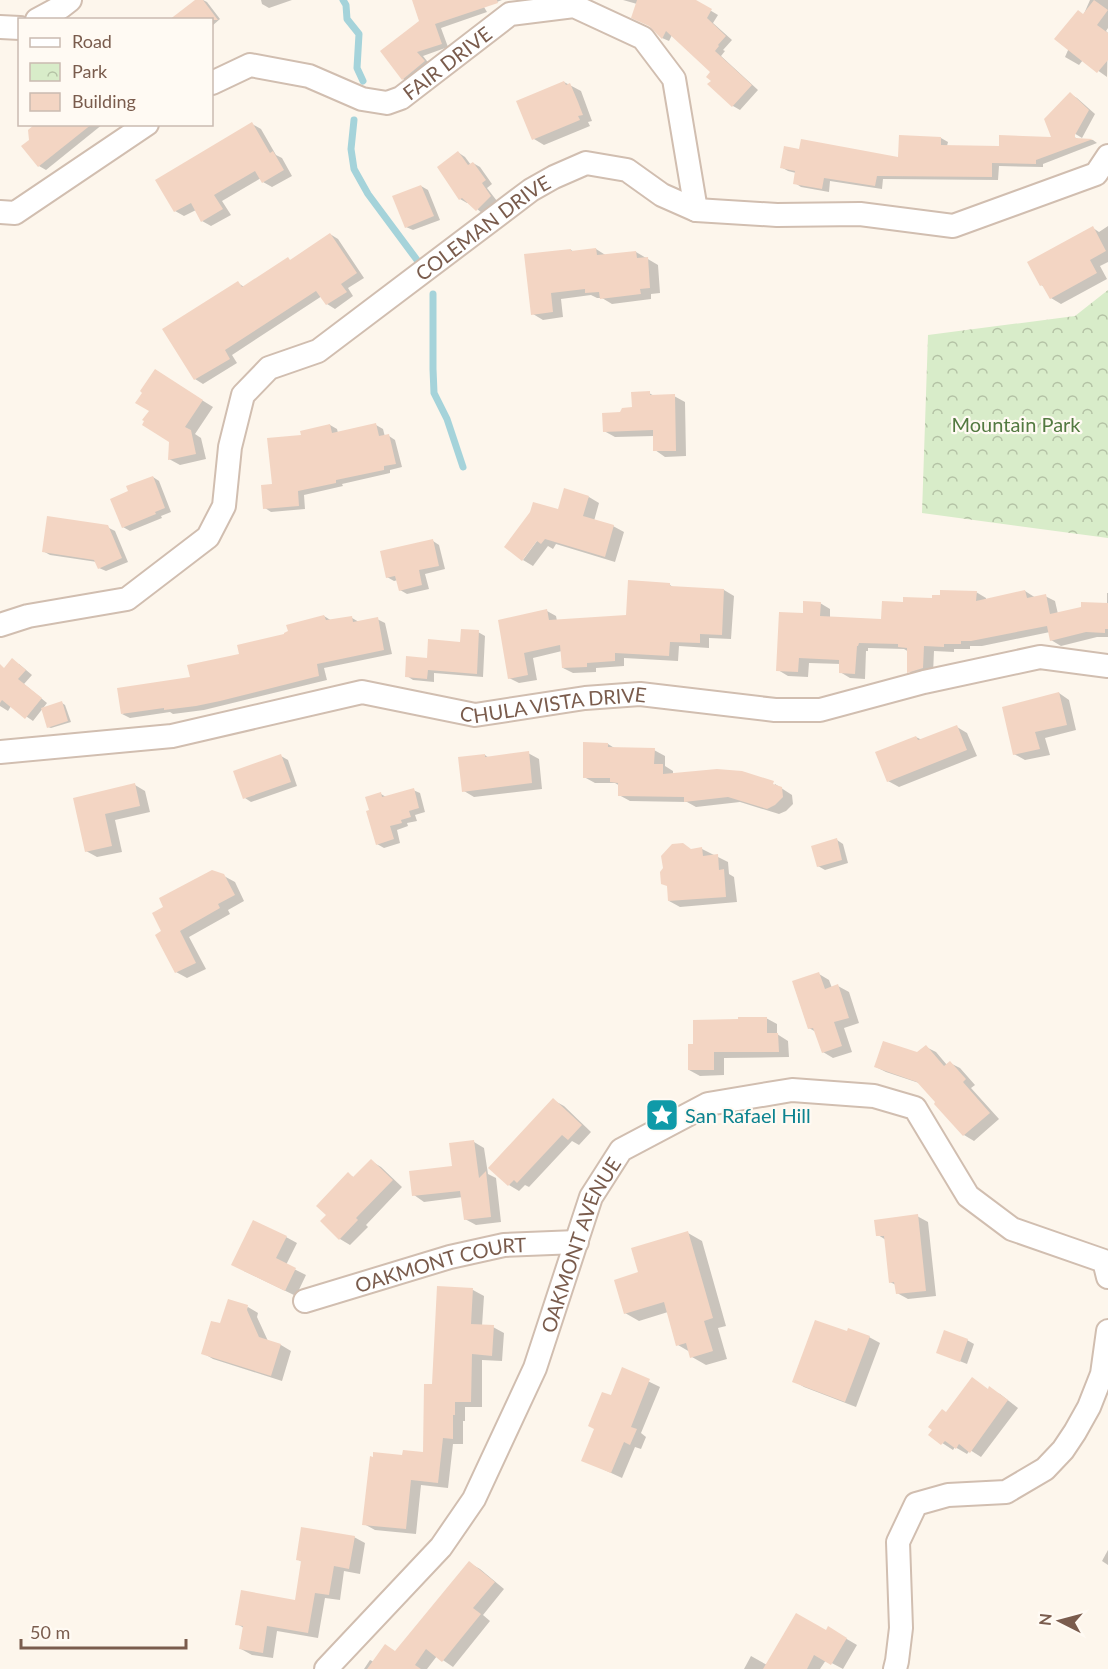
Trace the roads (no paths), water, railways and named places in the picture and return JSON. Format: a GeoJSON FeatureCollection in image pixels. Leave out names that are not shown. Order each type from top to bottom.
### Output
{"type":"FeatureCollection","features":[{"type":"Feature","properties":{"kind":"street"},"geometry":{"type":"LineString","coordinates":[[40,18],[70,0]]}},
{"type":"Feature","properties":{"kind":"street","name":"FAIR DRIVE"},"geometry":{"type":"LineString","coordinates":[[213,82],[250,65],[309,76],[362,99],[387,103],[400,98],[510,15],[574,6],[643,38],[674,79],[696,210]]}},
{"type":"Feature","properties":{"kind":"street"},"geometry":{"type":"LineString","coordinates":[[0,27],[18,28]]}},
{"type":"Feature","properties":{"kind":"street"},"geometry":{"type":"LineString","coordinates":[[0,212],[15,213],[144,126]]}},
{"type":"Feature","properties":{"kind":"street","name":"COLEMAN DRIVE"},"geometry":{"type":"LineString","coordinates":[[0,625],[28,616],[127,599],[208,537],[224,506],[230,447],[243,395],[269,368],[318,351],[531,190],[586,163],[627,170],[662,195],[696,210],[777,216],[860,214],[953,226],[1096,174],[1108,156]]}},
{"type":"Feature","properties":{"kind":"street","name":"CHULA VISTA DRIVE"},"geometry":{"type":"LineString","coordinates":[[0,752],[172,736],[362,692],[475,715],[585,698],[640,694],[775,710],[820,711],[924,682],[1040,657],[1108,666]]}},
{"type":"Feature","properties":{"kind":"street","name":"OAKMONT AVENUE"},"geometry":{"type":"LineString","coordinates":[[326,1669],[441,1547],[474,1499],[535,1368],[591,1197],[621,1150],[708,1104],[792,1090],[874,1096],[915,1108],[968,1196],[1012,1229],[1104,1261],[1108,1277]]}},
{"type":"Feature","properties":{"kind":"street","name":"OAKMONT COURT"},"geometry":{"type":"LineString","coordinates":[[305,1301],[450,1257],[504,1245],[577,1242]]}},
{"type":"Feature","properties":{"kind":"street"},"geometry":{"type":"LineString","coordinates":[[895,1669],[901,1628],[898,1542],[916,1504],[948,1495],[1006,1492],[1045,1469],[1075,1432],[1104,1380],[1108,1331]]}},
{"type":"Feature","properties":{"kind":"waterway"},"geometry":{"type":"LineString","coordinates":[[343,0],[346,5],[347,19],[359,34],[357,68],[363,81]]}},
{"type":"Feature","properties":{"kind":"waterway"},"geometry":{"type":"LineString","coordinates":[[354,120],[351,149],[354,169],[368,194],[417,260]]}},
{"type":"Feature","properties":{"kind":"waterway"},"geometry":{"type":"LineString","coordinates":[[433,294],[434,393],[447,419],[463,467]]}},
{"type":"Feature","properties":{"kind":"place","name":"San Rafael Hill"},"geometry":{"type":"Point","coordinates":[662,1115]}},
{"type":"Feature","properties":{"kind":"park label","name":"Mountain Park"},"geometry":{"type":"Point","coordinates":[1016,424]}}]}
